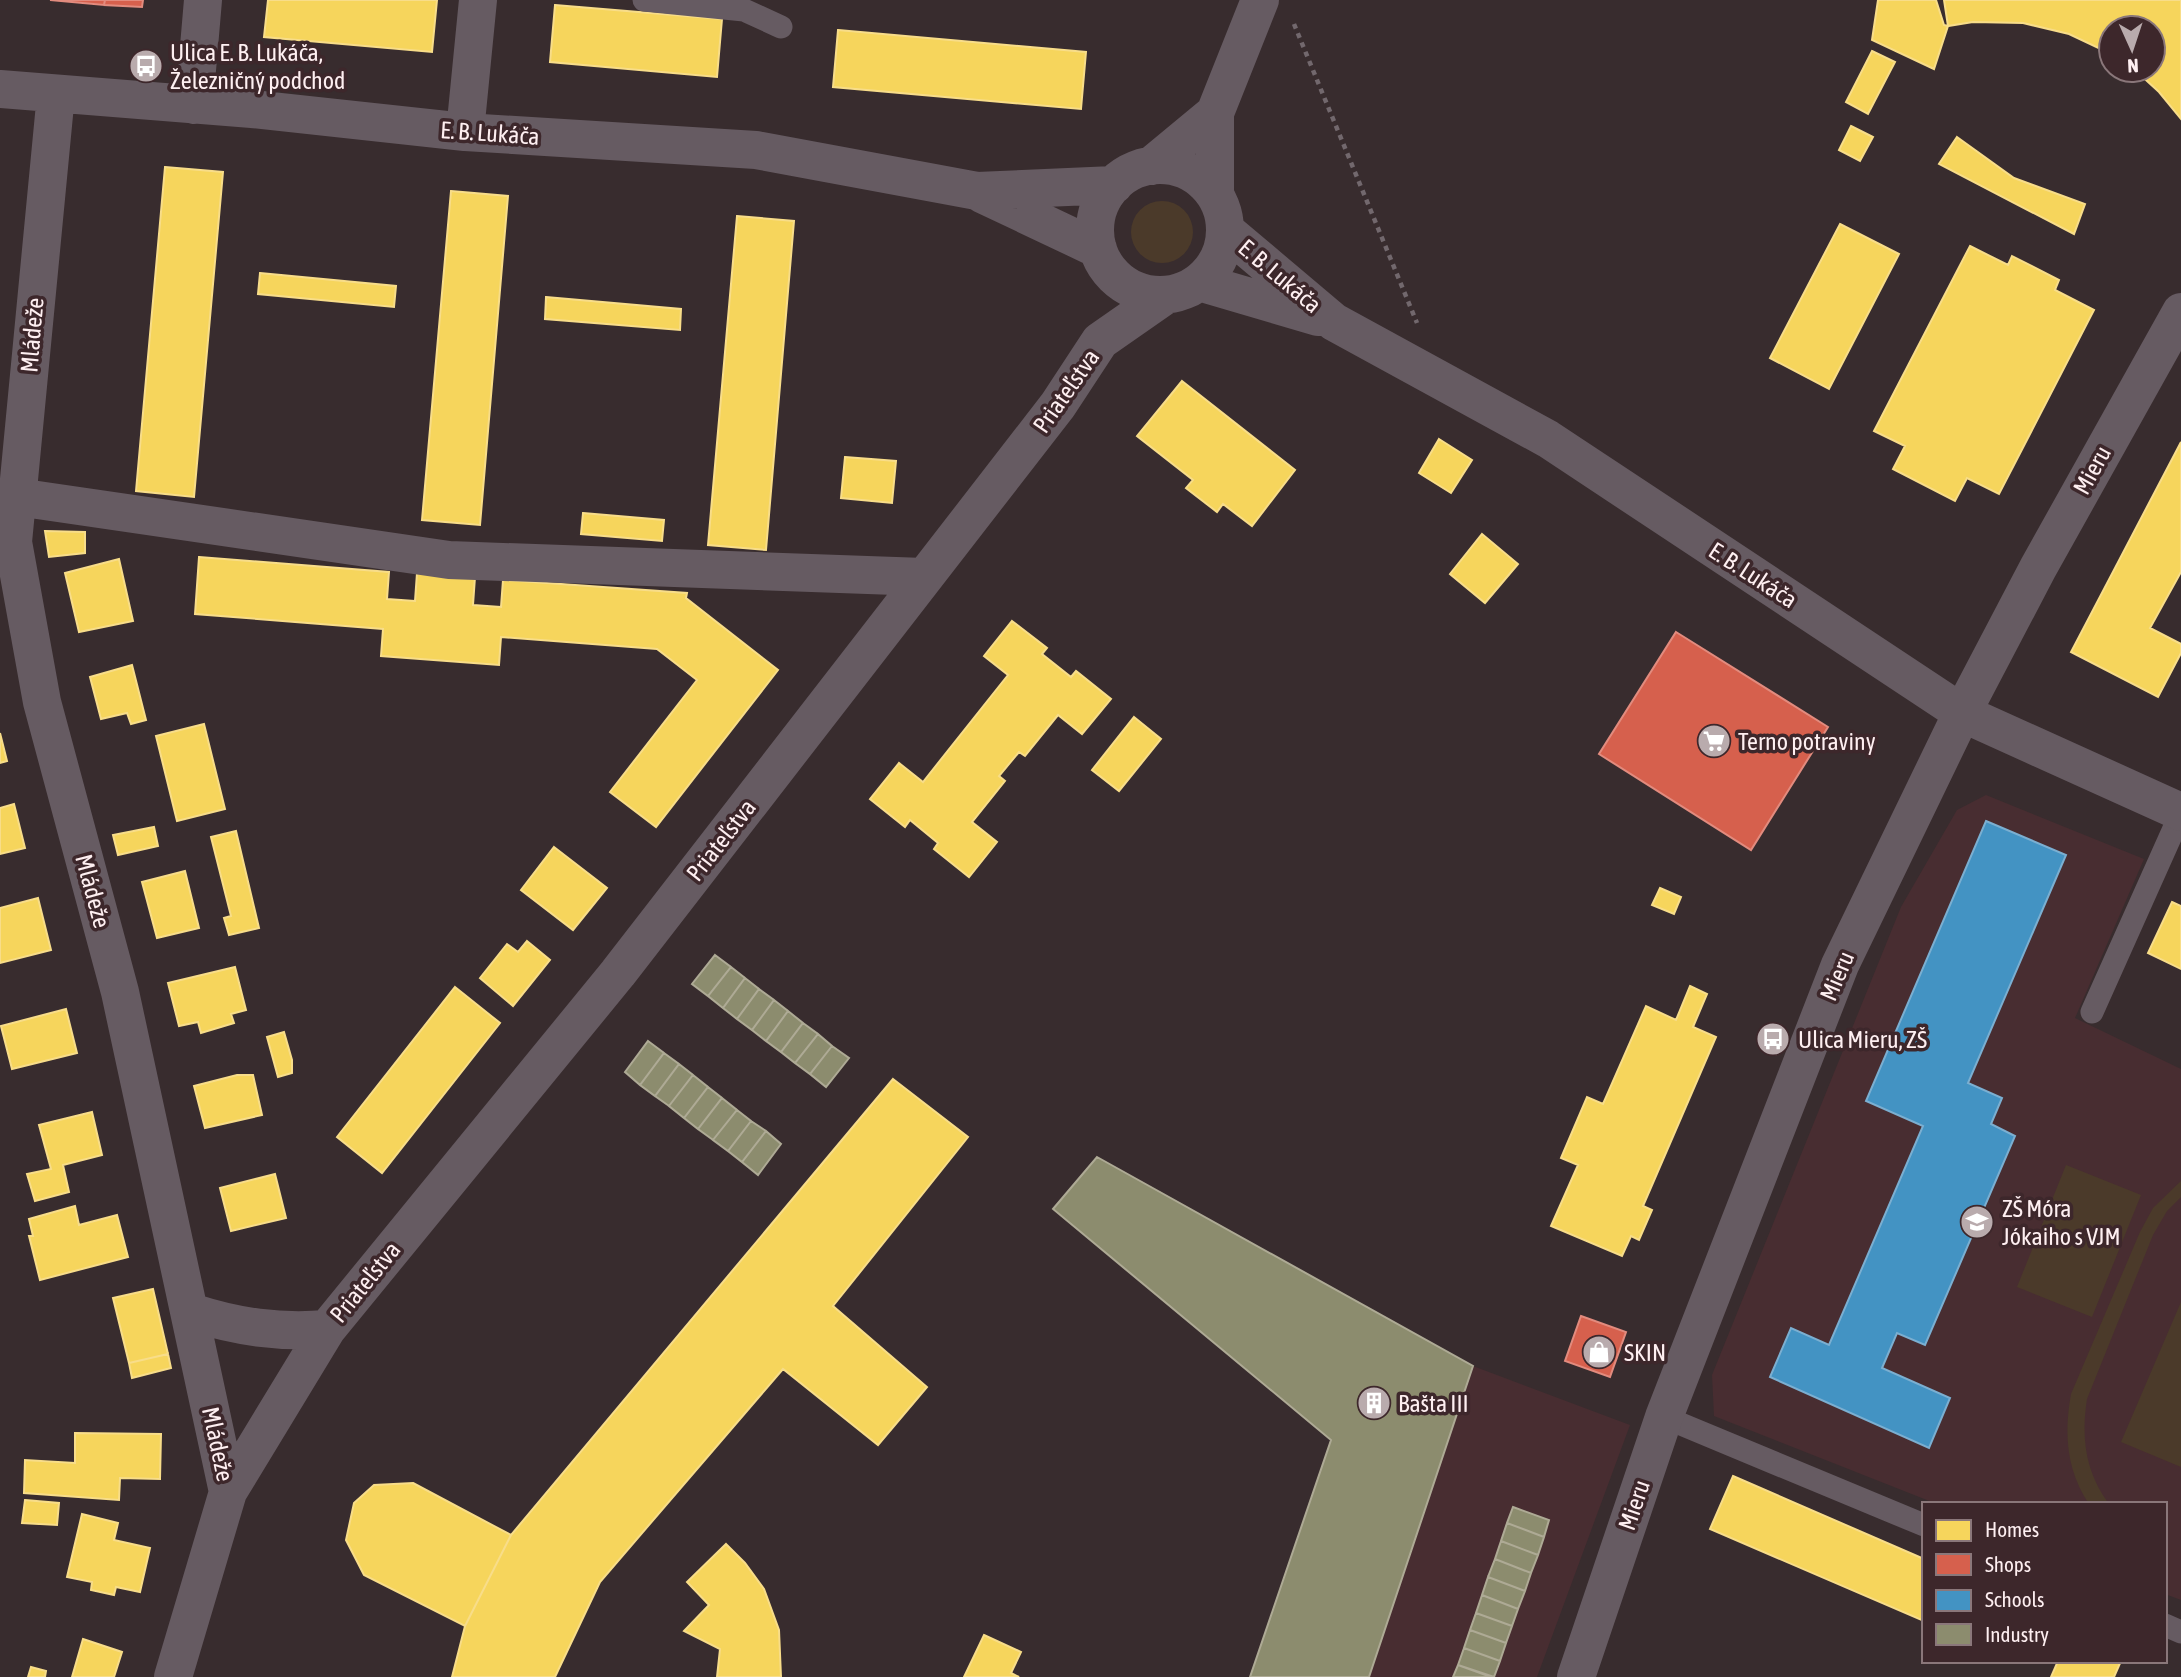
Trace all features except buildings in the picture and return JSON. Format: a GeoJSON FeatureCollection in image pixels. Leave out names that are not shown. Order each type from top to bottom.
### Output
{"type":"FeatureCollection","features":[{"type":"Feature","properties":{"kind":"street"},"geometry":{"type":"LineString","coordinates":[[194,104],[203,0]]}},
{"type":"Feature","properties":{"kind":"street"},"geometry":{"type":"LineString","coordinates":[[465,132],[478,0]]}},
{"type":"Feature","properties":{"kind":"street"},"geometry":{"type":"LineString","coordinates":[[1151,166],[1215,113],[1276,8]]}},
{"type":"Feature","properties":{"kind":"street","name":"E. B. Lukáča"},"geometry":{"type":"LineString","coordinates":[[0,89],[194,104],[465,132],[756,150],[977,191],[1114,185]]}},
{"type":"Feature","properties":{"kind":"street","name":"Mládeže"},"geometry":{"type":"LineString","coordinates":[[55,94],[17,497],[6,543],[42,702],[120,992],[228,1492],[173,1677]]}},
{"type":"Feature","properties":{"kind":"street"},"geometry":{"type":"LineString","coordinates":[[1215,113],[1220,212],[1219,259],[1183,289],[1134,290],[1116,277],[1100,255],[1096,218],[1100,204],[1114,185],[1130,172],[1151,166],[1183,169],[1198,177],[1220,212]]}},
{"type":"Feature","properties":{"kind":"street","name":"E. B. Lukáča"},"geometry":{"type":"LineString","coordinates":[[977,191],[1100,255]]}},
{"type":"Feature","properties":{"kind":"street","name":"E. B. Lukáča"},"geometry":{"type":"LineString","coordinates":[[1220,212],[1334,322],[1548,439],[1962,713],[2181,812]]}},
{"type":"Feature","properties":{"kind":"street","name":"Priateľstva"},"geometry":{"type":"LineString","coordinates":[[1100,255],[1100,341]]}},
{"type":"Feature","properties":{"kind":"street","name":"E. B. Lukáča"},"geometry":{"type":"LineString","coordinates":[[1183,289],[1334,322]]}},
{"type":"Feature","properties":{"kind":"street","name":"Priateľstva"},"geometry":{"type":"LineString","coordinates":[[228,1492],[327,1329],[618,973],[1058,405],[1100,341],[1183,289]]}},
{"type":"Feature","properties":{"kind":"street","name":"Mieru"},"geometry":{"type":"LineString","coordinates":[[1576,1677],[1664,1417],[1840,965],[1962,713],[2038,568],[2181,312]]}},
{"type":"Feature","properties":{"kind":"street"},"geometry":{"type":"LineString","coordinates":[[17,497],[449,561],[924,578]]}},
{"type":"Feature","properties":{"kind":"street","name":"Priateľstva"},"geometry":{"type":"LineString","coordinates":[[191,1312],[258,1330],[292,1332],[327,1329]]}},
{"type":"Feature","properties":{"kind":"lane"},"geometry":{"type":"LineString","coordinates":[[645,0],[744,10],[781,27]]}},
{"type":"Feature","properties":{"kind":"lane"},"geometry":{"type":"LineString","coordinates":[[2092,1012],[2181,812]]}},
{"type":"Feature","properties":{"kind":"lane"},"geometry":{"type":"LineString","coordinates":[[1664,1417],[1922,1524]]}},
{"type":"Feature","properties":{"kind":"path"},"geometry":{"type":"LineString","coordinates":[[1276,8],[1421,333]]}},
{"type":"Feature","properties":{"kind":"shaded area"},"geometry":{"type":"Polygon","coordinates":[[[1156,201],[1168,201],[1184,210],[1191,220],[1191,244],[1184,254],[1168,263],[1156,263],[1145,258],[1136,249],[1131,238],[1131,226],[1136,215],[1145,206],[1156,201]]]}},
{"type":"Feature","properties":{"kind":"shaded area","name":"ZŠ Móra Jókaiho s VJM"},"geometry":{"type":"Polygon","coordinates":[[[1986,795],[2144,859],[2075,1018],[2181,1069],[2181,1600],[2167,1595],[2167,1502],[1932,1502],[1714,1416],[1712,1375],[1901,907],[1957,810],[1986,795]]]}},
{"type":"Feature","properties":{"kind":"shaded area"},"geometry":{"type":"Polygon","coordinates":[[[2066,1165],[2141,1195],[2092,1317],[2017,1287],[2066,1165]]]}},
{"type":"Feature","properties":{"kind":"shaded area"},"geometry":{"type":"Polygon","coordinates":[[[2181,1181],[2181,1197],[2167,1211],[2153,1235],[2087,1399],[2087,1454],[2095,1479],[2108,1502],[2088,1502],[2071,1465],[2068,1423],[2071,1394],[2140,1232],[2153,1208],[2181,1181]]]}},
{"type":"Feature","properties":{"kind":"shaded area"},"geometry":{"type":"Polygon","coordinates":[[[2181,1302],[2181,1467],[2121,1442],[2181,1302]]]}},
{"type":"Feature","properties":{"kind":"shaded area"},"geometry":{"type":"Polygon","coordinates":[[[1473,1366],[1630,1425],[1537,1677],[1369,1677],[1473,1366]]]}},
{"type":"Feature","properties":{"kind":"place","name":"Ulica E. B. Lukáča, Železničný podchod"},"geometry":{"type":"Point","coordinates":[146,66]}},
{"type":"Feature","properties":{"kind":"place","name":"Terno potraviny"},"geometry":{"type":"Point","coordinates":[1714,741]}},
{"type":"Feature","properties":{"kind":"place","name":"Ulica Mieru, ZŠ"},"geometry":{"type":"Point","coordinates":[1773,1039]}},
{"type":"Feature","properties":{"kind":"place","name":"ZŠ Móra Jókaiho s VJM"},"geometry":{"type":"Point","coordinates":[1977,1222]}},
{"type":"Feature","properties":{"kind":"place","name":"SKIN"},"geometry":{"type":"Point","coordinates":[1599,1352]}},
{"type":"Feature","properties":{"kind":"place","name":"Bašta III"},"geometry":{"type":"Point","coordinates":[1374,1403]}}]}
